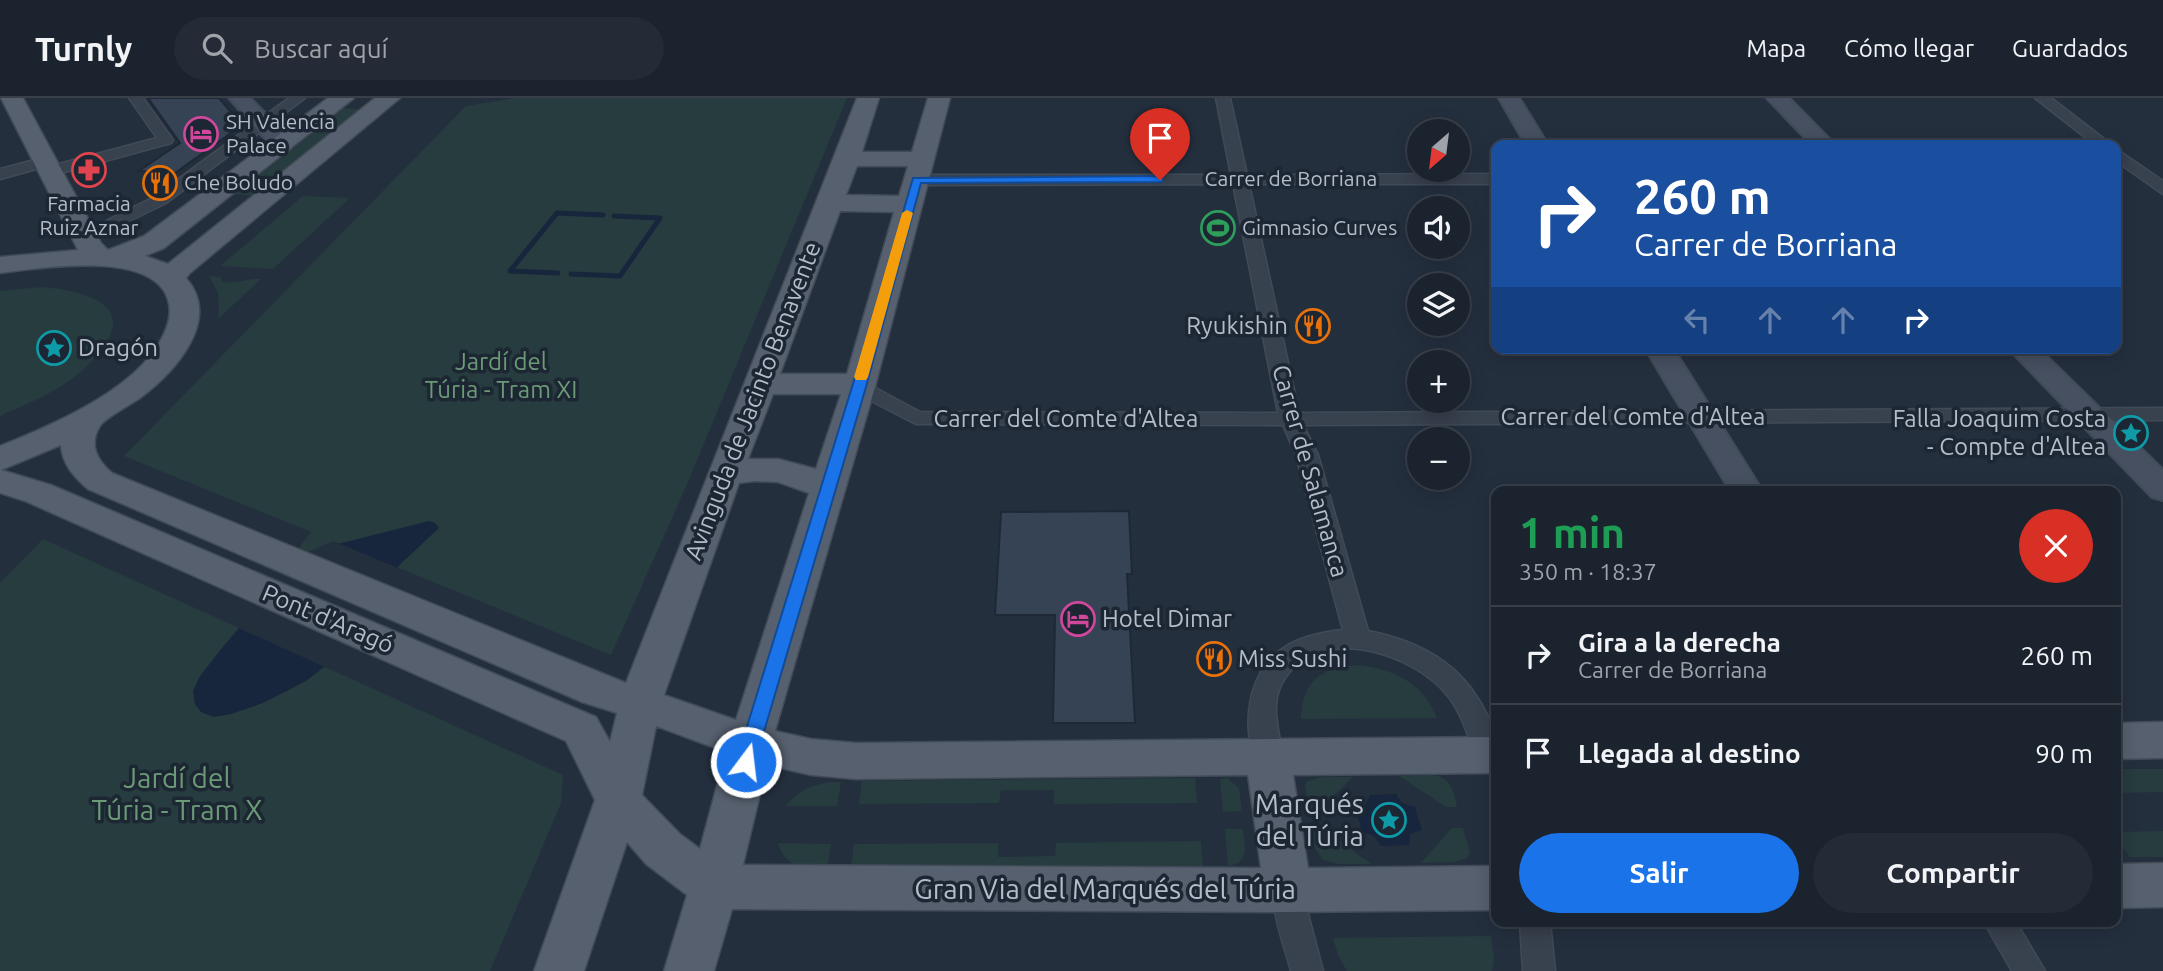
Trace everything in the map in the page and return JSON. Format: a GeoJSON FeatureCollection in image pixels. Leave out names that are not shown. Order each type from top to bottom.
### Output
{"type":"FeatureCollection","features":[{"type":"Feature","properties":{"kind":"main road"},"geometry":{"type":"LineString","coordinates":[[0,459],[87,418],[120,398],[167,355],[186,317],[179,287],[171,279],[147,266],[99,251],[48,166],[12,98]]}},
{"type":"Feature","properties":{"kind":"main road"},"geometry":{"type":"LineString","coordinates":[[0,265],[148,245],[343,98]]}},
{"type":"Feature","properties":{"kind":"main road"},"geometry":{"type":"LineString","coordinates":[[171,279],[180,267],[389,98]]}},
{"type":"Feature","properties":{"kind":"main road","name":"Avinguda de Jacinto Benavente"},"geometry":{"type":"LineString","coordinates":[[559,971],[618,800],[640,704],[828,203],[847,159],[867,98]]}},
{"type":"Feature","properties":{"kind":"main road"},"geometry":{"type":"LineString","coordinates":[[689,971],[714,887],[750,743],[859,386],[939,98]]}},
{"type":"Feature","properties":{"kind":"main road"},"geometry":{"type":"LineString","coordinates":[[847,159],[916,181]]}},
{"type":"Feature","properties":{"kind":"main road"},"geometry":{"type":"LineString","coordinates":[[828,203],[916,181]]}},
{"type":"Feature","properties":{"kind":"main road"},"geometry":{"type":"LineString","coordinates":[[180,223],[176,228],[176,235],[187,239],[216,234],[231,226]]}},
{"type":"Feature","properties":{"kind":"main road"},"geometry":{"type":"LineString","coordinates":[[760,384],[859,386]]}},
{"type":"Feature","properties":{"kind":"main road","name":"Pont d'Aragó"},"geometry":{"type":"LineString","coordinates":[[87,418],[76,440],[81,461],[100,481],[589,710]]}},
{"type":"Feature","properties":{"kind":"main road"},"geometry":{"type":"LineString","coordinates":[[725,475],[756,468],[783,469],[828,487]]}},
{"type":"Feature","properties":{"kind":"main road","name":"Pont d'Aragó"},"geometry":{"type":"LineString","coordinates":[[0,481],[38,493],[589,710],[640,704],[750,743]]}},
{"type":"Feature","properties":{"kind":"main road"},"geometry":{"type":"LineString","coordinates":[[589,710],[618,800],[663,849],[714,887]]}},
{"type":"Feature","properties":{"kind":"main road"},"geometry":{"type":"LineString","coordinates":[[2121,741],[2163,740]]}},
{"type":"Feature","properties":{"kind":"main road"},"geometry":{"type":"LineString","coordinates":[[750,743],[810,757],[856,761],[1268,758],[1491,763]]}},
{"type":"Feature","properties":{"kind":"main road"},"geometry":{"type":"LineString","coordinates":[[1268,758],[1288,890]]}},
{"type":"Feature","properties":{"kind":"main road"},"geometry":{"type":"LineString","coordinates":[[2121,886],[2163,885]]}},
{"type":"Feature","properties":{"kind":"main road","name":"Gran Via del Marqués del Túria"},"geometry":{"type":"LineString","coordinates":[[714,887],[1288,890],[1491,888]]}},
{"type":"Feature","properties":{"kind":"street"},"geometry":{"type":"LineString","coordinates":[[0,174],[166,140],[136,98]]}},
{"type":"Feature","properties":{"kind":"street"},"geometry":{"type":"LineString","coordinates":[[239,98],[282,144]]}},
{"type":"Feature","properties":{"kind":"street"},"geometry":{"type":"LineString","coordinates":[[99,251],[160,200],[298,98]]}},
{"type":"Feature","properties":{"kind":"street","name":"Carrer de Salamanca"},"geometry":{"type":"LineString","coordinates":[[1223,98],[1290,419],[1307,455],[1357,638]]}},
{"type":"Feature","properties":{"kind":"street"},"geometry":{"type":"LineString","coordinates":[[1509,98],[1534,140]]}},
{"type":"Feature","properties":{"kind":"street"},"geometry":{"type":"LineString","coordinates":[[1777,98],[1819,140]]}},
{"type":"Feature","properties":{"kind":"street"},"geometry":{"type":"LineString","coordinates":[[2042,98],[2097,140]]}},
{"type":"Feature","properties":{"kind":"street"},"geometry":{"type":"LineString","coordinates":[[2121,158],[2163,189]]}},
{"type":"Feature","properties":{"kind":"street"},"geometry":{"type":"LineString","coordinates":[[2121,174],[2163,174]]}},
{"type":"Feature","properties":{"kind":"street","name":"Carrer de Borriana"},"geometry":{"type":"LineString","coordinates":[[916,181],[1491,179]]}},
{"type":"Feature","properties":{"kind":"street"},"geometry":{"type":"LineString","coordinates":[[1663,354],[1743,486]]}},
{"type":"Feature","properties":{"kind":"street"},"geometry":{"type":"LineString","coordinates":[[2028,354],[2163,489]]}},
{"type":"Feature","properties":{"kind":"street","name":"Carrer del Comte d'Altea"},"geometry":{"type":"LineString","coordinates":[[859,386],[916,418],[1290,419],[2163,414]]}},
{"type":"Feature","properties":{"kind":"street"},"geometry":{"type":"LineString","coordinates":[[1268,758],[1263,700],[1269,683],[1283,664],[1297,653],[1316,644],[1357,638],[1387,643],[1413,654],[1440,672],[1460,691],[1471,707],[1491,756]]}},
{"type":"Feature","properties":{"kind":"street"},"geometry":{"type":"LineString","coordinates":[[1288,890],[1294,925],[1307,971]]}},
{"type":"Feature","properties":{"kind":"street"},"geometry":{"type":"LineString","coordinates":[[1535,927],[1539,971]]}},
{"type":"Feature","properties":{"kind":"street"},"geometry":{"type":"LineString","coordinates":[[2002,927],[2029,971]]}},
{"type":"Feature","properties":{"kind":"green space","name":"Jardí del Túria - Tram XI"},"geometry":{"type":"Polygon","coordinates":[[[514,98],[847,98],[688,482],[611,655],[338,543],[280,573],[311,532],[124,456],[466,106],[514,98]]]}},
{"type":"Feature","properties":{"kind":"green space"},"geometry":{"type":"Polygon","coordinates":[[[343,108],[366,110],[259,196],[233,194],[343,108]]]}},
{"type":"Feature","properties":{"kind":"green space"},"geometry":{"type":"Polygon","coordinates":[[[303,196],[350,198],[273,269],[220,266],[303,196]]]}},
{"type":"Feature","properties":{"kind":"green space"},"geometry":{"type":"Polygon","coordinates":[[[209,276],[220,277],[223,282],[261,279],[219,318],[218,293],[209,276]]]}},
{"type":"Feature","properties":{"kind":"green space"},"geometry":{"type":"Polygon","coordinates":[[[42,287],[82,294],[97,300],[108,309],[113,320],[111,333],[103,349],[76,376],[45,395],[0,416],[0,291],[42,287]]]}},
{"type":"Feature","properties":{"kind":"green space","name":"Jardí del Túria - Tram X"},"geometry":{"type":"Polygon","coordinates":[[[43,539],[563,775],[561,803],[490,971],[0,971],[0,583],[43,539]]]}},
{"type":"Feature","properties":{"kind":"green space"},"geometry":{"type":"Polygon","coordinates":[[[1359,665],[1384,670],[1406,680],[1424,696],[1437,718],[1301,719],[1305,694],[1316,678],[1335,669],[1359,665]]]}},
{"type":"Feature","properties":{"kind":"green space"},"geometry":{"type":"Polygon","coordinates":[[[2121,769],[2163,769],[2163,792],[2121,793],[2121,769]]]}},
{"type":"Feature","properties":{"kind":"green space"},"geometry":{"type":"Polygon","coordinates":[[[1430,775],[1447,781],[1457,807],[1446,807],[1399,776],[1430,775]]]}},
{"type":"Feature","properties":{"kind":"green space"},"geometry":{"type":"Polygon","coordinates":[[[1321,777],[1353,777],[1320,809],[1309,809],[1305,785],[1308,781],[1321,777]]]}},
{"type":"Feature","properties":{"kind":"green space"},"geometry":{"type":"Polygon","coordinates":[[[1195,778],[1197,803],[1054,804],[1054,790],[1001,790],[999,803],[859,804],[862,781],[1195,778]]]}},
{"type":"Feature","properties":{"kind":"green space"},"geometry":{"type":"Polygon","coordinates":[[[1227,778],[1239,788],[1242,811],[1223,812],[1220,779],[1227,778]]]}},
{"type":"Feature","properties":{"kind":"green space"},"geometry":{"type":"Polygon","coordinates":[[[830,782],[841,782],[837,806],[786,806],[805,790],[830,782]]]}},
{"type":"Feature","properties":{"kind":"green space"},"geometry":{"type":"Polygon","coordinates":[[[1452,828],[1463,828],[1470,853],[1467,858],[1454,862],[1421,863],[1452,828]]]}},
{"type":"Feature","properties":{"kind":"green space"},"geometry":{"type":"Polygon","coordinates":[[[1225,829],[1243,829],[1245,842],[1243,858],[1228,866],[1225,829]]]}},
{"type":"Feature","properties":{"kind":"green space"},"geometry":{"type":"Polygon","coordinates":[[[1313,830],[1325,830],[1371,864],[1338,864],[1323,860],[1315,848],[1313,830]]]}},
{"type":"Feature","properties":{"kind":"green space"},"geometry":{"type":"Polygon","coordinates":[[[2163,831],[2163,857],[2129,857],[2121,845],[2121,832],[2163,831]]]}},
{"type":"Feature","properties":{"kind":"green space"},"geometry":{"type":"Polygon","coordinates":[[[1201,841],[1203,866],[851,869],[854,844],[998,843],[998,857],[1055,856],[1056,843],[1201,841]]]}},
{"type":"Feature","properties":{"kind":"green space"},"geometry":{"type":"Polygon","coordinates":[[[778,843],[831,844],[827,870],[796,865],[785,857],[778,843]]]}},
{"type":"Feature","properties":{"kind":"green space"},"geometry":{"type":"Polygon","coordinates":[[[1491,936],[1494,959],[1492,971],[1347,971],[1333,938],[1491,936]]]}},
{"type":"Feature","properties":{"kind":"water"},"geometry":{"type":"Polygon","coordinates":[[[429,521],[439,528],[346,615],[324,667],[306,681],[263,703],[214,717],[201,712],[195,704],[193,691],[200,676],[250,615],[330,546],[429,521]]]}},
{"type":"Feature","properties":{"kind":"water"},"geometry":{"type":"Polygon","coordinates":[[[1396,794],[1402,803],[1415,807],[1422,830],[1410,834],[1409,845],[1381,846],[1374,836],[1362,832],[1356,809],[1366,804],[1370,795],[1396,794]]]}},
{"type":"Feature","properties":{"kind":"pier"},"geometry":{"type":"Polygon","coordinates":[[[333,541],[398,568],[344,624],[338,648],[327,668],[236,627],[277,571],[297,557],[333,541]]]}},
{"type":"Feature","properties":{"kind":"building","name":"SH Valencia Palace"},"geometry":{"type":"Polygon","coordinates":[[[148,98],[219,98],[242,125],[175,173],[139,171],[180,143],[148,98]]]}},
{"type":"Feature","properties":{"kind":"building","name":"Hotel Dimar"},"geometry":{"type":"Polygon","coordinates":[[[1129,511],[1132,574],[1127,574],[1135,723],[1053,723],[1055,615],[995,615],[1001,512],[1129,511]]]}},
{"type":"Feature","properties":{"kind":"waterway"},"geometry":{"type":"LineString","coordinates":[[558,273],[510,271],[557,213],[603,215]]}},
{"type":"Feature","properties":{"kind":"waterway"},"geometry":{"type":"LineString","coordinates":[[571,274],[620,276],[660,218],[614,216]]}},
{"type":"Feature","properties":{"kind":"slow traffic"},"geometry":{"type":"LineString","coordinates":[[861,377],[907,213]]}},
{"type":"Feature","properties":{"kind":"place","name":"SH Valencia Palace"},"geometry":{"type":"Point","coordinates":[201,134]}},
{"type":"Feature","properties":{"kind":"place","name":"Farmacia Ruiz Aznar"},"geometry":{"type":"Point","coordinates":[89,170]}},
{"type":"Feature","properties":{"kind":"place","name":"Che Boludo"},"geometry":{"type":"Point","coordinates":[160,183]}},
{"type":"Feature","properties":{"kind":"place","name":"Gimnasio Curves"},"geometry":{"type":"Point","coordinates":[1218,228]}},
{"type":"Feature","properties":{"kind":"place","name":"Ryukishin"},"geometry":{"type":"Point","coordinates":[1313,326]}},
{"type":"Feature","properties":{"kind":"place","name":"Dragón"},"geometry":{"type":"Point","coordinates":[54,348]}},
{"type":"Feature","properties":{"kind":"place","name":"Falla Joaquim Costa - Compte d'Altea"},"geometry":{"type":"Point","coordinates":[2131,433]}},
{"type":"Feature","properties":{"kind":"place","name":"Hotel Dimar"},"geometry":{"type":"Point","coordinates":[1078,619]}},
{"type":"Feature","properties":{"kind":"place","name":"Miss Sushi"},"geometry":{"type":"Point","coordinates":[1214,659]}},
{"type":"Feature","properties":{"kind":"place","name":"Marqués del Túria"},"geometry":{"type":"Point","coordinates":[1389,820]}},
{"type":"Feature","properties":{"kind":"route"},"geometry":{"type":"LineString","coordinates":[[746,762],[840,442],[859,387],[917,180],[1160,180]]}}]}
